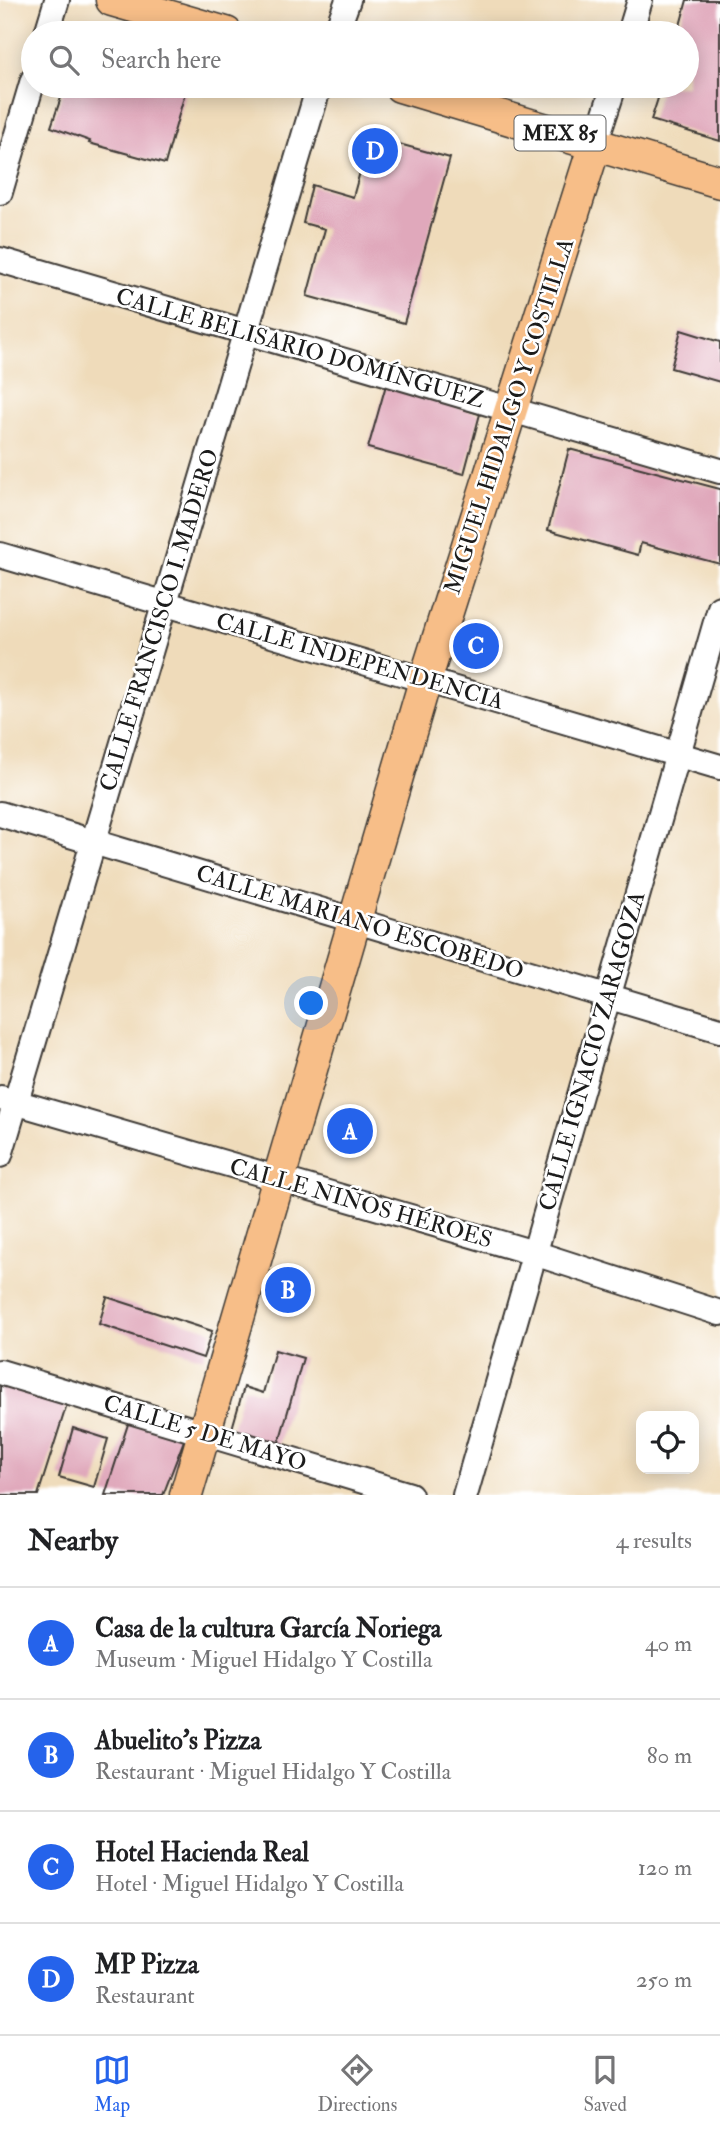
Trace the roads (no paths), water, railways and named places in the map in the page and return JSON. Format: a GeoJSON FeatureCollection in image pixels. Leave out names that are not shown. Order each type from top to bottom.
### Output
{"type":"FeatureCollection","features":[{"type":"Feature","properties":{"kind":"main road"},"geometry":{"type":"LineString","coordinates":[[111,0],[181,10],[203,21]]}},
{"type":"Feature","properties":{"kind":"main road","name":"MEX 85"},"geometry":{"type":"LineString","coordinates":[[441,98],[720,182]]}},
{"type":"Feature","properties":{"kind":"main road","name":"MIGUEL HIDALGO Y COSTILLA"},"geometry":{"type":"LineString","coordinates":[[186,1495],[425,681],[596,144]]}},
{"type":"Feature","properties":{"kind":"street"},"geometry":{"type":"LineString","coordinates":[[51,21],[57,0]]}},
{"type":"Feature","properties":{"kind":"street"},"geometry":{"type":"LineString","coordinates":[[340,21],[348,0]]}},
{"type":"Feature","properties":{"kind":"street"},"geometry":{"type":"LineString","coordinates":[[634,21],[640,0]]}},
{"type":"Feature","properties":{"kind":"street"},"geometry":{"type":"LineString","coordinates":[[0,192],[27,98]]}},
{"type":"Feature","properties":{"kind":"street","name":"CALLE FRANCISCO I. MADERO"},"geometry":{"type":"LineString","coordinates":[[0,1155],[8,1100],[93,842],[314,98]]}},
{"type":"Feature","properties":{"kind":"street"},"geometry":{"type":"LineString","coordinates":[[596,144],[610,98]]}},
{"type":"Feature","properties":{"kind":"street","name":"CALLE BELISARIO DOMÍNGUEZ"},"geometry":{"type":"LineString","coordinates":[[0,260],[720,471]]}},
{"type":"Feature","properties":{"kind":"street","name":"CALLE INDEPENDENCIA"},"geometry":{"type":"LineString","coordinates":[[0,555],[720,767]]}},
{"type":"Feature","properties":{"kind":"street","name":"CALLE IGNACIO ZARAGOZA"},"geometry":{"type":"LineString","coordinates":[[465,1495],[720,608]]}},
{"type":"Feature","properties":{"kind":"street","name":"CALLE MARIANO ESCOBEDO"},"geometry":{"type":"LineString","coordinates":[[0,814],[720,1030]]}},
{"type":"Feature","properties":{"kind":"street","name":"CALLE NIÑOS HÉROES"},"geometry":{"type":"LineString","coordinates":[[8,1100],[534,1253],[720,1312]]}},
{"type":"Feature","properties":{"kind":"street","name":"CALLE 5 DE MAYO"},"geometry":{"type":"LineString","coordinates":[[0,1372],[410,1495]]}},
{"type":"Feature","properties":{"kind":"place","name":"MP Pizza"},"geometry":{"type":"Point","coordinates":[375,151]}},
{"type":"Feature","properties":{"kind":"place","name":"Hotel Hacienda Real"},"geometry":{"type":"Point","coordinates":[476,646]}},
{"type":"Feature","properties":{"kind":"place","name":"Casa de la cultura García Noriega"},"geometry":{"type":"Point","coordinates":[350,1131]}},
{"type":"Feature","properties":{"kind":"place","name":"Abuelito's Pizza"},"geometry":{"type":"Point","coordinates":[288,1290]}}]}
